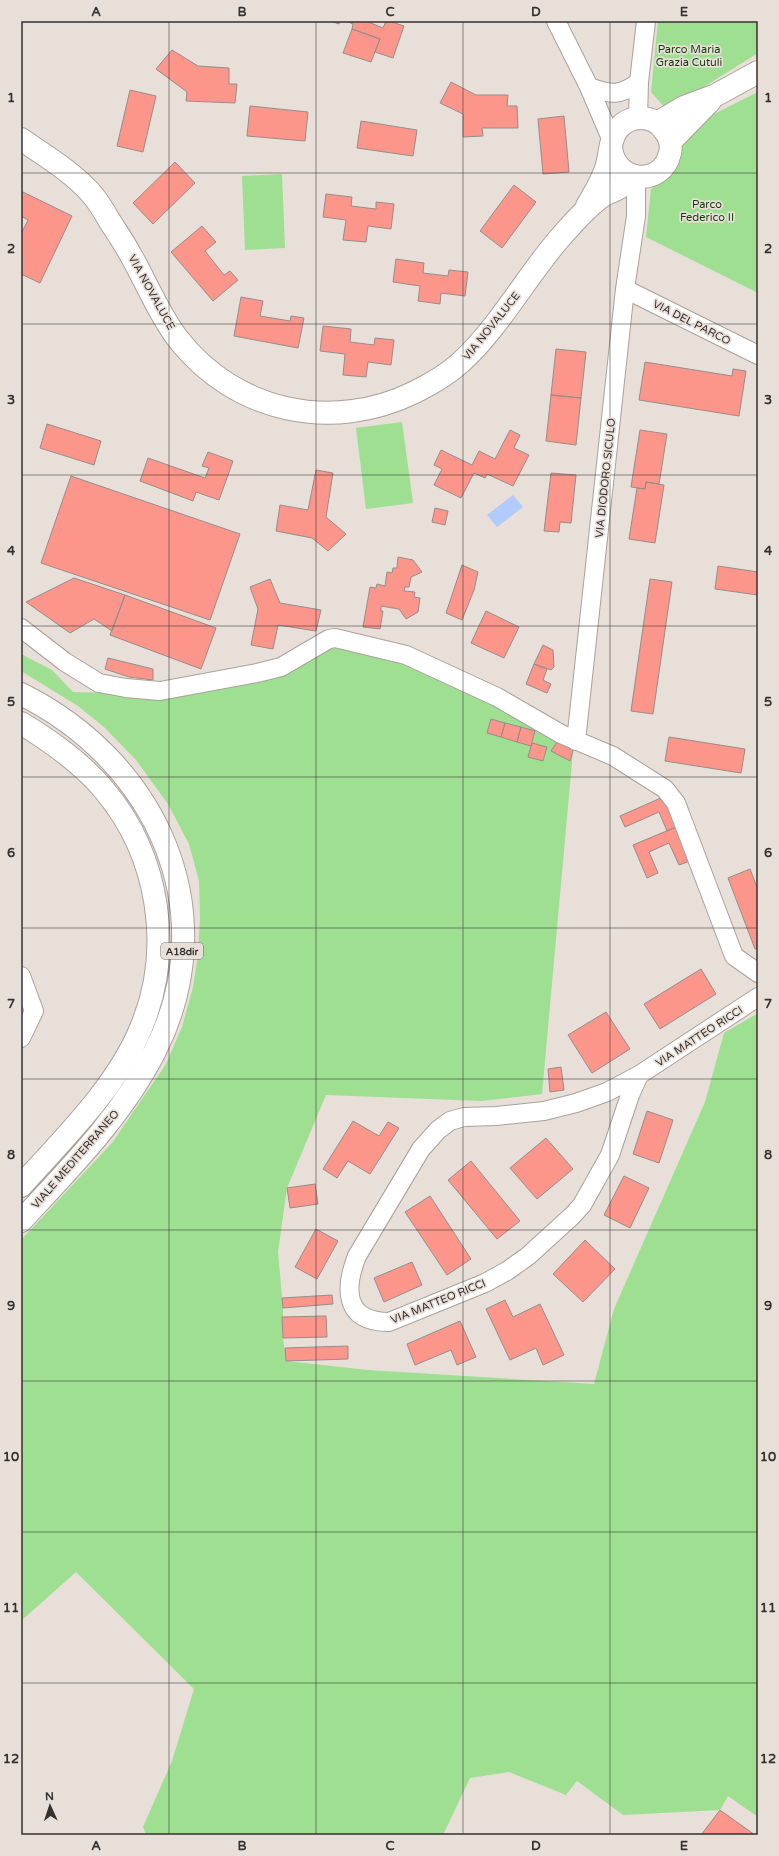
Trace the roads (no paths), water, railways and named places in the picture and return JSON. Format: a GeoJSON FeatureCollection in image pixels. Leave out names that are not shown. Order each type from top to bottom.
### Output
{"type":"FeatureCollection","features":[{"type":"Feature","properties":{"kind":"main road"},"geometry":{"type":"LineString","coordinates":[[582,214],[600,183],[617,131],[716,95],[758,72]]}},
{"type":"Feature","properties":{"kind":"main road"},"geometry":{"type":"LineString","coordinates":[[670,142],[716,95]]}},
{"type":"Feature","properties":{"kind":"main road"},"geometry":{"type":"LineString","coordinates":[[582,214],[605,195],[665,164],[670,150],[670,142],[663,128],[641,121]]}},
{"type":"Feature","properties":{"kind":"main road","name":"VIA NOVALUCE"},"geometry":{"type":"LineString","coordinates":[[21,139],[68,171],[91,193],[129,251],[156,303],[177,338],[197,362],[218,379],[240,392],[266,403],[297,411],[330,413],[367,409],[398,400],[438,380],[460,363],[478,345],[558,241],[582,214]]}},
{"type":"Feature","properties":{"kind":"main road"},"geometry":{"type":"LineString","coordinates":[[612,144],[614,161],[623,171],[640,176]]}},
{"type":"Feature","properties":{"kind":"main road","name":"VIALE MEDITERRANEO"},"geometry":{"type":"LineString","coordinates":[[21,694],[76,729],[111,759],[141,796],[156,823],[176,873],[181,902],[183,932],[177,990],[156,1050],[140,1078],[117,1112],[89,1146],[21,1221]]}},
{"type":"Feature","properties":{"kind":"main road","name":"VIALE MEDITERRANEO"},"geometry":{"type":"LineString","coordinates":[[21,723],[54,744],[79,765],[105,791],[125,819],[143,854],[153,884],[158,920],[158,954],[152,994],[141,1028],[127,1056],[106,1087],[72,1131],[21,1186]]}},
{"type":"Feature","properties":{"kind":"street"},"geometry":{"type":"LineString","coordinates":[[556,21],[590,87],[612,144]]}},
{"type":"Feature","properties":{"kind":"street"},"geometry":{"type":"LineString","coordinates":[[602,115],[616,122],[641,121],[639,82],[646,21]]}},
{"type":"Feature","properties":{"kind":"street"},"geometry":{"type":"LineString","coordinates":[[590,87],[605,93],[619,94],[630,89],[639,82]]}},
{"type":"Feature","properties":{"kind":"street","name":"VIA DIODORO SICULO"},"geometry":{"type":"LineString","coordinates":[[576,741],[626,288],[640,176]]}},
{"type":"Feature","properties":{"kind":"street","name":"VIA DEL PARCO"},"geometry":{"type":"LineString","coordinates":[[626,288],[758,355]]}},
{"type":"Feature","properties":{"kind":"street"},"geometry":{"type":"LineString","coordinates":[[21,628],[65,662],[99,683],[126,688],[160,691],[257,673],[289,663],[329,639],[335,638],[406,655],[497,697],[576,741],[613,756],[665,789],[676,803],[734,956],[758,973]]}},
{"type":"Feature","properties":{"kind":"street"},"geometry":{"type":"LineString","coordinates":[[21,976],[34,1011],[21,1038]]}},
{"type":"Feature","properties":{"kind":"street","name":"VIA MATTEO RICCI"},"geometry":{"type":"LineString","coordinates":[[639,1075],[630,1095],[610,1155],[585,1199],[572,1216],[528,1256],[508,1271],[485,1283],[389,1322],[378,1322],[366,1319],[357,1311],[351,1299],[348,1287],[351,1272],[357,1256],[421,1149],[438,1130],[450,1121],[464,1117],[496,1116],[544,1111],[576,1103],[607,1092],[639,1075],[758,997]]}},
{"type":"Feature","properties":{"kind":"water"},"geometry":{"type":"Polygon","coordinates":[[[513,495],[523,507],[497,527],[487,515],[513,495]]]}},
{"type":"Feature","properties":{"kind":"park label","name":"Parco Maria Grazia Cutuli"},"geometry":{"type":"Point","coordinates":[689,55]}},
{"type":"Feature","properties":{"kind":"park label","name":"Parco Federico II"},"geometry":{"type":"Point","coordinates":[707,210]}}]}
